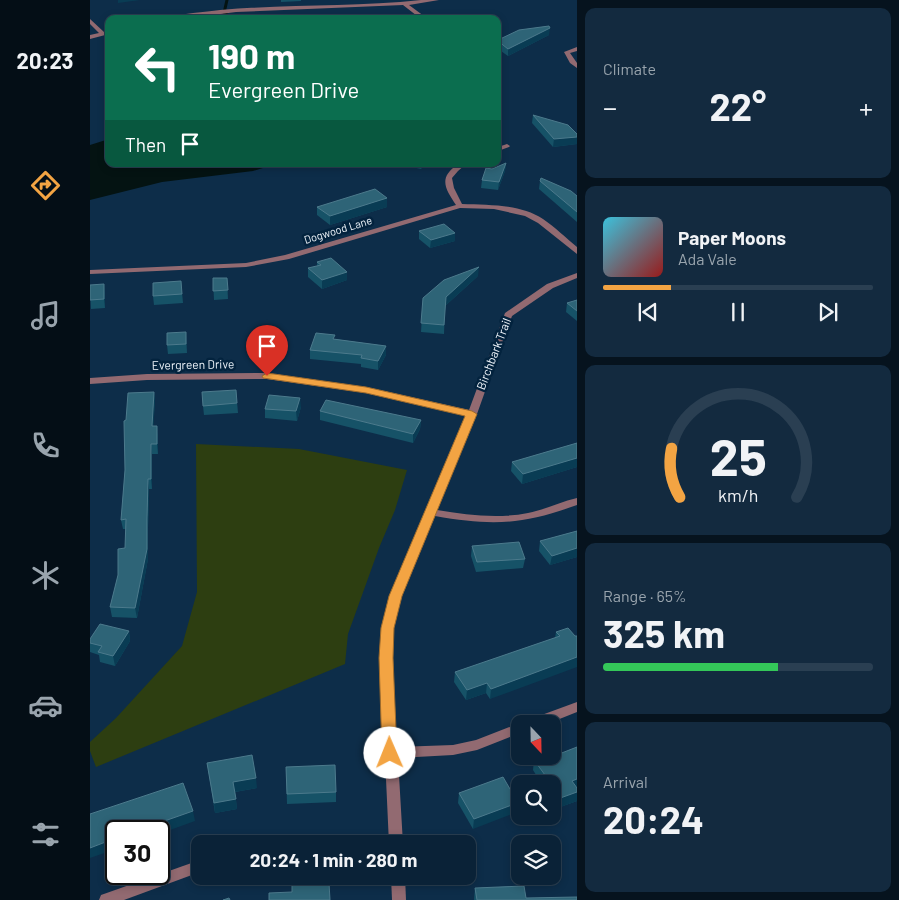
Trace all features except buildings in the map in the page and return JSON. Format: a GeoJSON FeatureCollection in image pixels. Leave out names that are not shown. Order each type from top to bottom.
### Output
{"type":"FeatureCollection","features":[{"type":"Feature","properties":{"kind":"street"},"geometry":{"type":"LineString","coordinates":[[330,0],[332,7]]}},
{"type":"Feature","properties":{"kind":"street"},"geometry":{"type":"LineString","coordinates":[[197,15],[228,11],[405,4],[436,0]]}},
{"type":"Feature","properties":{"kind":"street"},"geometry":{"type":"LineString","coordinates":[[405,4],[420,15]]}},
{"type":"Feature","properties":{"kind":"street"},"geometry":{"type":"LineString","coordinates":[[90,21],[105,32]]}},
{"type":"Feature","properties":{"kind":"street"},"geometry":{"type":"LineString","coordinates":[[90,36],[105,33]]}},
{"type":"Feature","properties":{"kind":"street"},"geometry":{"type":"LineString","coordinates":[[576,50],[567,52],[576,66]]}},
{"type":"Feature","properties":{"kind":"street"},"geometry":{"type":"LineString","coordinates":[[501,148],[507,146]]}},
{"type":"Feature","properties":{"kind":"street"},"geometry":{"type":"LineString","coordinates":[[458,167],[453,170],[447,180],[460,206]]}},
{"type":"Feature","properties":{"kind":"street","name":"Dogwood Lane"},"geometry":{"type":"LineString","coordinates":[[90,272],[258,263],[286,257],[460,206],[494,207],[527,214],[541,222],[576,252]]}},
{"type":"Feature","properties":{"kind":"street","name":"Birchbark Trail"},"geometry":{"type":"LineString","coordinates":[[395,835],[386,658],[387,628],[396,596],[472,414],[508,314],[550,286],[576,275]]}},
{"type":"Feature","properties":{"kind":"street","name":"Evergreen Drive"},"geometry":{"type":"LineString","coordinates":[[90,384],[147,377],[267,376],[358,389],[472,414]]}},
{"type":"Feature","properties":{"kind":"street"},"geometry":{"type":"LineString","coordinates":[[430,512],[457,517],[498,520],[520,518],[576,501]]}},
{"type":"Feature","properties":{"kind":"street"},"geometry":{"type":"LineString","coordinates":[[555,715],[576,707]]}},
{"type":"Feature","properties":{"kind":"street"},"geometry":{"type":"LineString","coordinates":[[390,753],[453,750],[477,744],[511,731]]}},
{"type":"Feature","properties":{"kind":"street"},"geometry":{"type":"LineString","coordinates":[[106,900],[191,869]]}},
{"type":"Feature","properties":{"kind":"street"},"geometry":{"type":"LineString","coordinates":[[398,885],[399,900]]}},
{"type":"Feature","properties":{"kind":"green space"},"geometry":{"type":"Polygon","coordinates":[[[196,444],[299,449],[407,470],[395,510],[348,634],[345,664],[96,767],[90,751],[90,742],[116,718],[182,646],[197,592],[196,444]]]}},
{"type":"Feature","properties":{"kind":"shaded area"},"geometry":{"type":"Polygon","coordinates":[[[105,140],[105,167],[266,167],[253,171],[162,182],[90,200],[90,145],[105,140]]]}},
{"type":"Feature","properties":{"kind":"waterway"},"geometry":{"type":"LineString","coordinates":[[227,0],[224,13],[227,15]]}},
{"type":"Feature","properties":{"kind":"route"},"geometry":{"type":"LineString","coordinates":[[267,376],[334,384],[472,414],[396,596],[387,628],[386,658],[390,753]]}}]}
